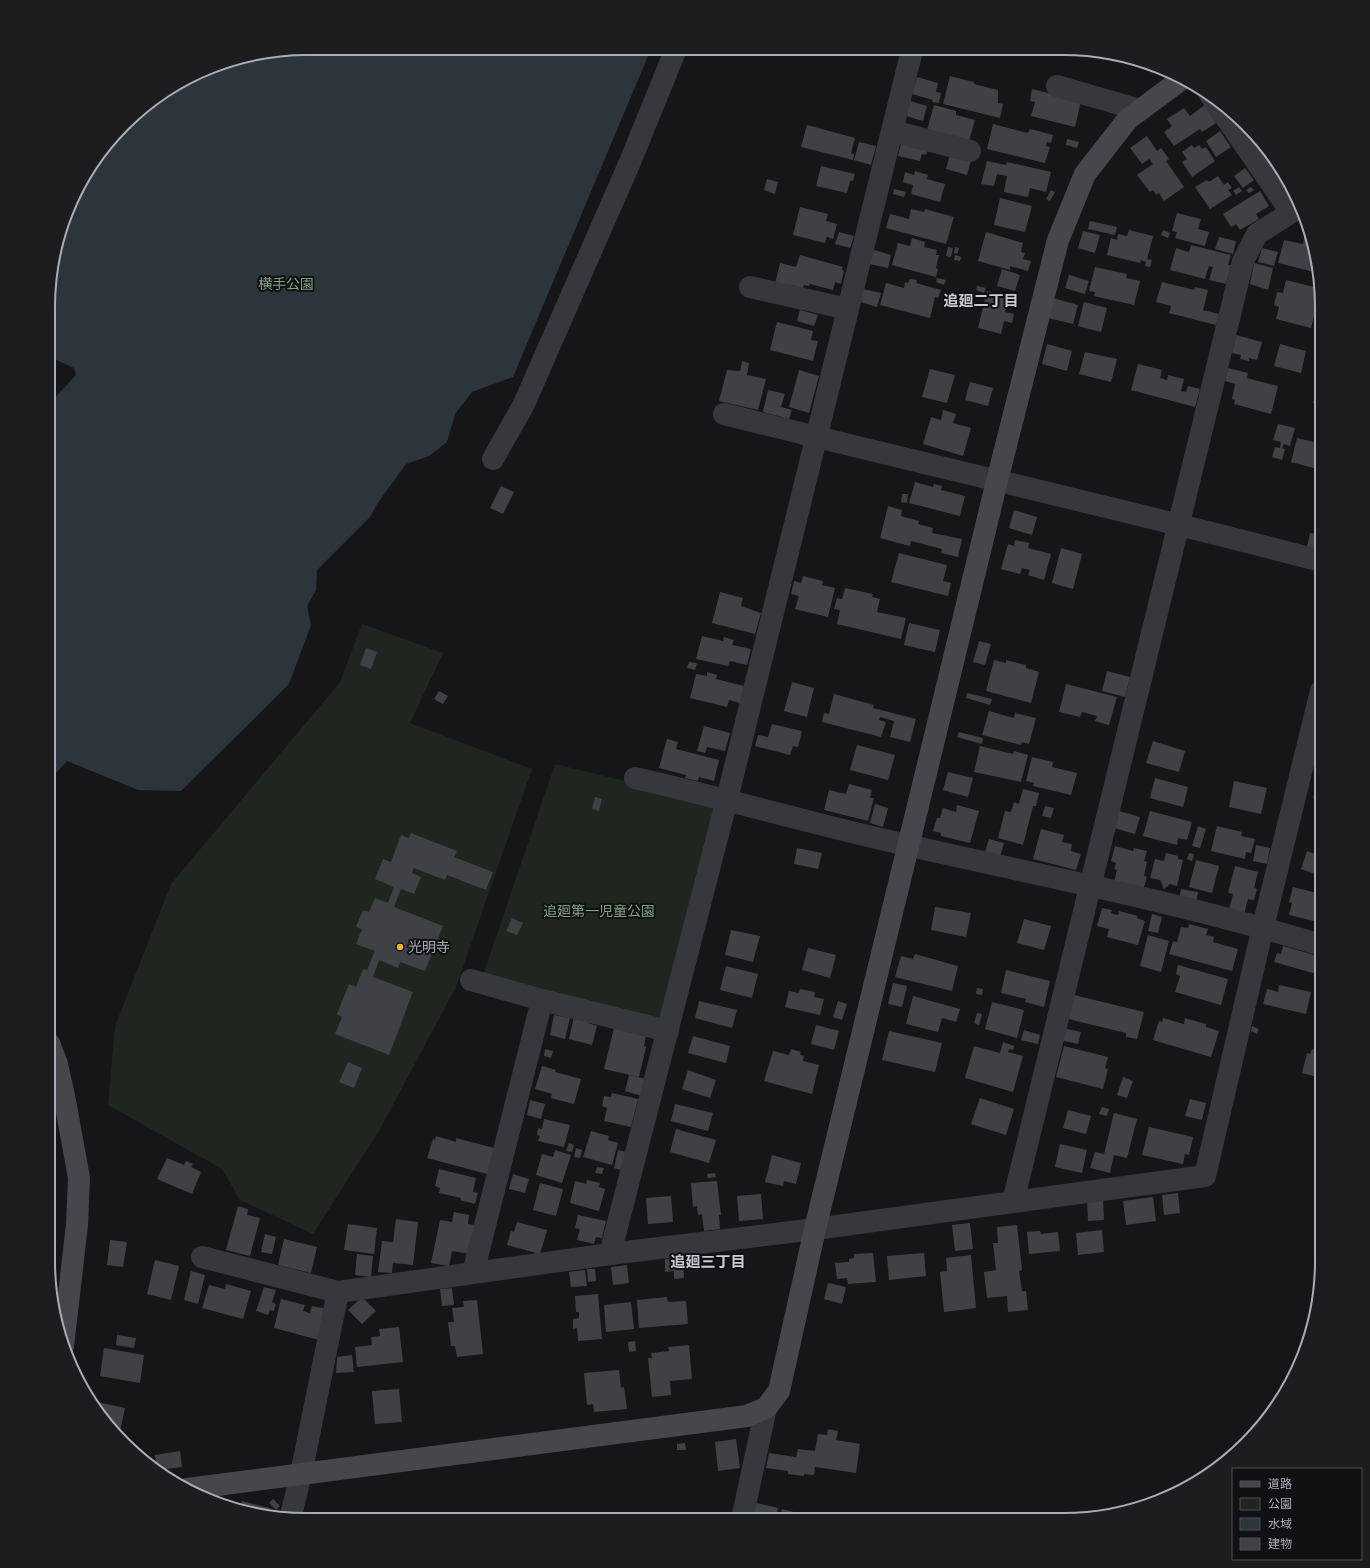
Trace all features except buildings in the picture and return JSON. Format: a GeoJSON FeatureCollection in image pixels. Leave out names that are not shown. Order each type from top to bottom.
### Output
{"type":"FeatureCollection","features":[{"type":"Feature","properties":{"kind":"street"},"geometry":{"type":"LineString","coordinates":[[493,459],[524,404],[630,162],[674,55]]}},
{"type":"Feature","properties":{"kind":"street"},"geometry":{"type":"LineString","coordinates":[[610,1254],[727,799],[911,55]]}},
{"type":"Feature","properties":{"kind":"street"},"geometry":{"type":"LineString","coordinates":[[744,1513],[766,1408],[779,1391],[815,1229],[997,482],[1058,240],[1085,174],[1128,119],[1177,83]]}},
{"type":"Feature","properties":{"kind":"street"},"geometry":{"type":"LineString","coordinates":[[1057,86],[1140,110]]}},
{"type":"Feature","properties":{"kind":"street"},"geometry":{"type":"LineString","coordinates":[[1013,1202],[1089,886],[1180,524],[1243,261],[1257,234],[1295,210],[1225,114]]}},
{"type":"Feature","properties":{"kind":"street"},"geometry":{"type":"LineString","coordinates":[[892,131],[970,151]]}},
{"type":"Feature","properties":{"kind":"street"},"geometry":{"type":"LineString","coordinates":[[750,287],[848,309]]}},
{"type":"Feature","properties":{"kind":"street"},"geometry":{"type":"LineString","coordinates":[[724,414],[997,482],[1180,524],[1315,560]]}},
{"type":"Feature","properties":{"kind":"street"},"geometry":{"type":"LineString","coordinates":[[202,1257],[338,1292],[610,1254],[815,1229],[1205,1176],[1263,927],[1315,719]]}},
{"type":"Feature","properties":{"kind":"street"},"geometry":{"type":"LineString","coordinates":[[635,778],[727,799],[908,846],[1089,886],[1263,927],[1315,943]]}},
{"type":"Feature","properties":{"kind":"street"},"geometry":{"type":"LineString","coordinates":[[471,980],[542,1000],[668,1031]]}},
{"type":"Feature","properties":{"kind":"street"},"geometry":{"type":"LineString","coordinates":[[473,1273],[542,1000]]}},
{"type":"Feature","properties":{"kind":"street"},"geometry":{"type":"LineString","coordinates":[[55,1059],[66,1101],[79,1178],[77,1225],[65,1330]]}},
{"type":"Feature","properties":{"kind":"street"},"geometry":{"type":"LineString","coordinates":[[292,1512],[301,1474],[338,1292]]}},
{"type":"Feature","properties":{"kind":"street"},"geometry":{"type":"LineString","coordinates":[[201,1489],[301,1474],[747,1416],[766,1408]]}},
{"type":"Feature","properties":{"kind":"green space"},"geometry":{"type":"Polygon","coordinates":[[[362,624],[443,653],[410,723],[532,769],[456,987],[379,1131],[313,1234],[240,1200],[222,1169],[108,1105],[115,1026],[171,884],[340,682],[362,624]]]}},
{"type":"Feature","properties":{"kind":"green space","name":"追廻第一児童公園"},"geometry":{"type":"Polygon","coordinates":[[[555,764],[720,804],[662,1021],[483,975],[555,764]]]}},
{"type":"Feature","properties":{"kind":"water","name":"横手公園"},"geometry":{"type":"Polygon","coordinates":[[[307,55],[648,55],[513,377],[472,392],[455,414],[447,442],[429,456],[406,464],[377,504],[370,517],[317,570],[316,590],[307,606],[311,625],[289,684],[181,791],[138,790],[67,761],[55,774],[55,398],[76,375],[74,368],[55,359],[55,307],[57,274],[68,226],[89,181],[107,154],[141,118],[167,97],[181,89],[226,68],[274,57],[307,55]]]}},
{"type":"Feature","properties":{"kind":"place","name":"光明寺"},"geometry":{"type":"Point","coordinates":[400,947]}},
{"type":"Feature","properties":{"kind":"district","name":"追廻二丁目"},"geometry":{"type":"Point","coordinates":[981,301]}},
{"type":"Feature","properties":{"kind":"district","name":"追廻三丁目"},"geometry":{"type":"Point","coordinates":[708,1262]}}]}
